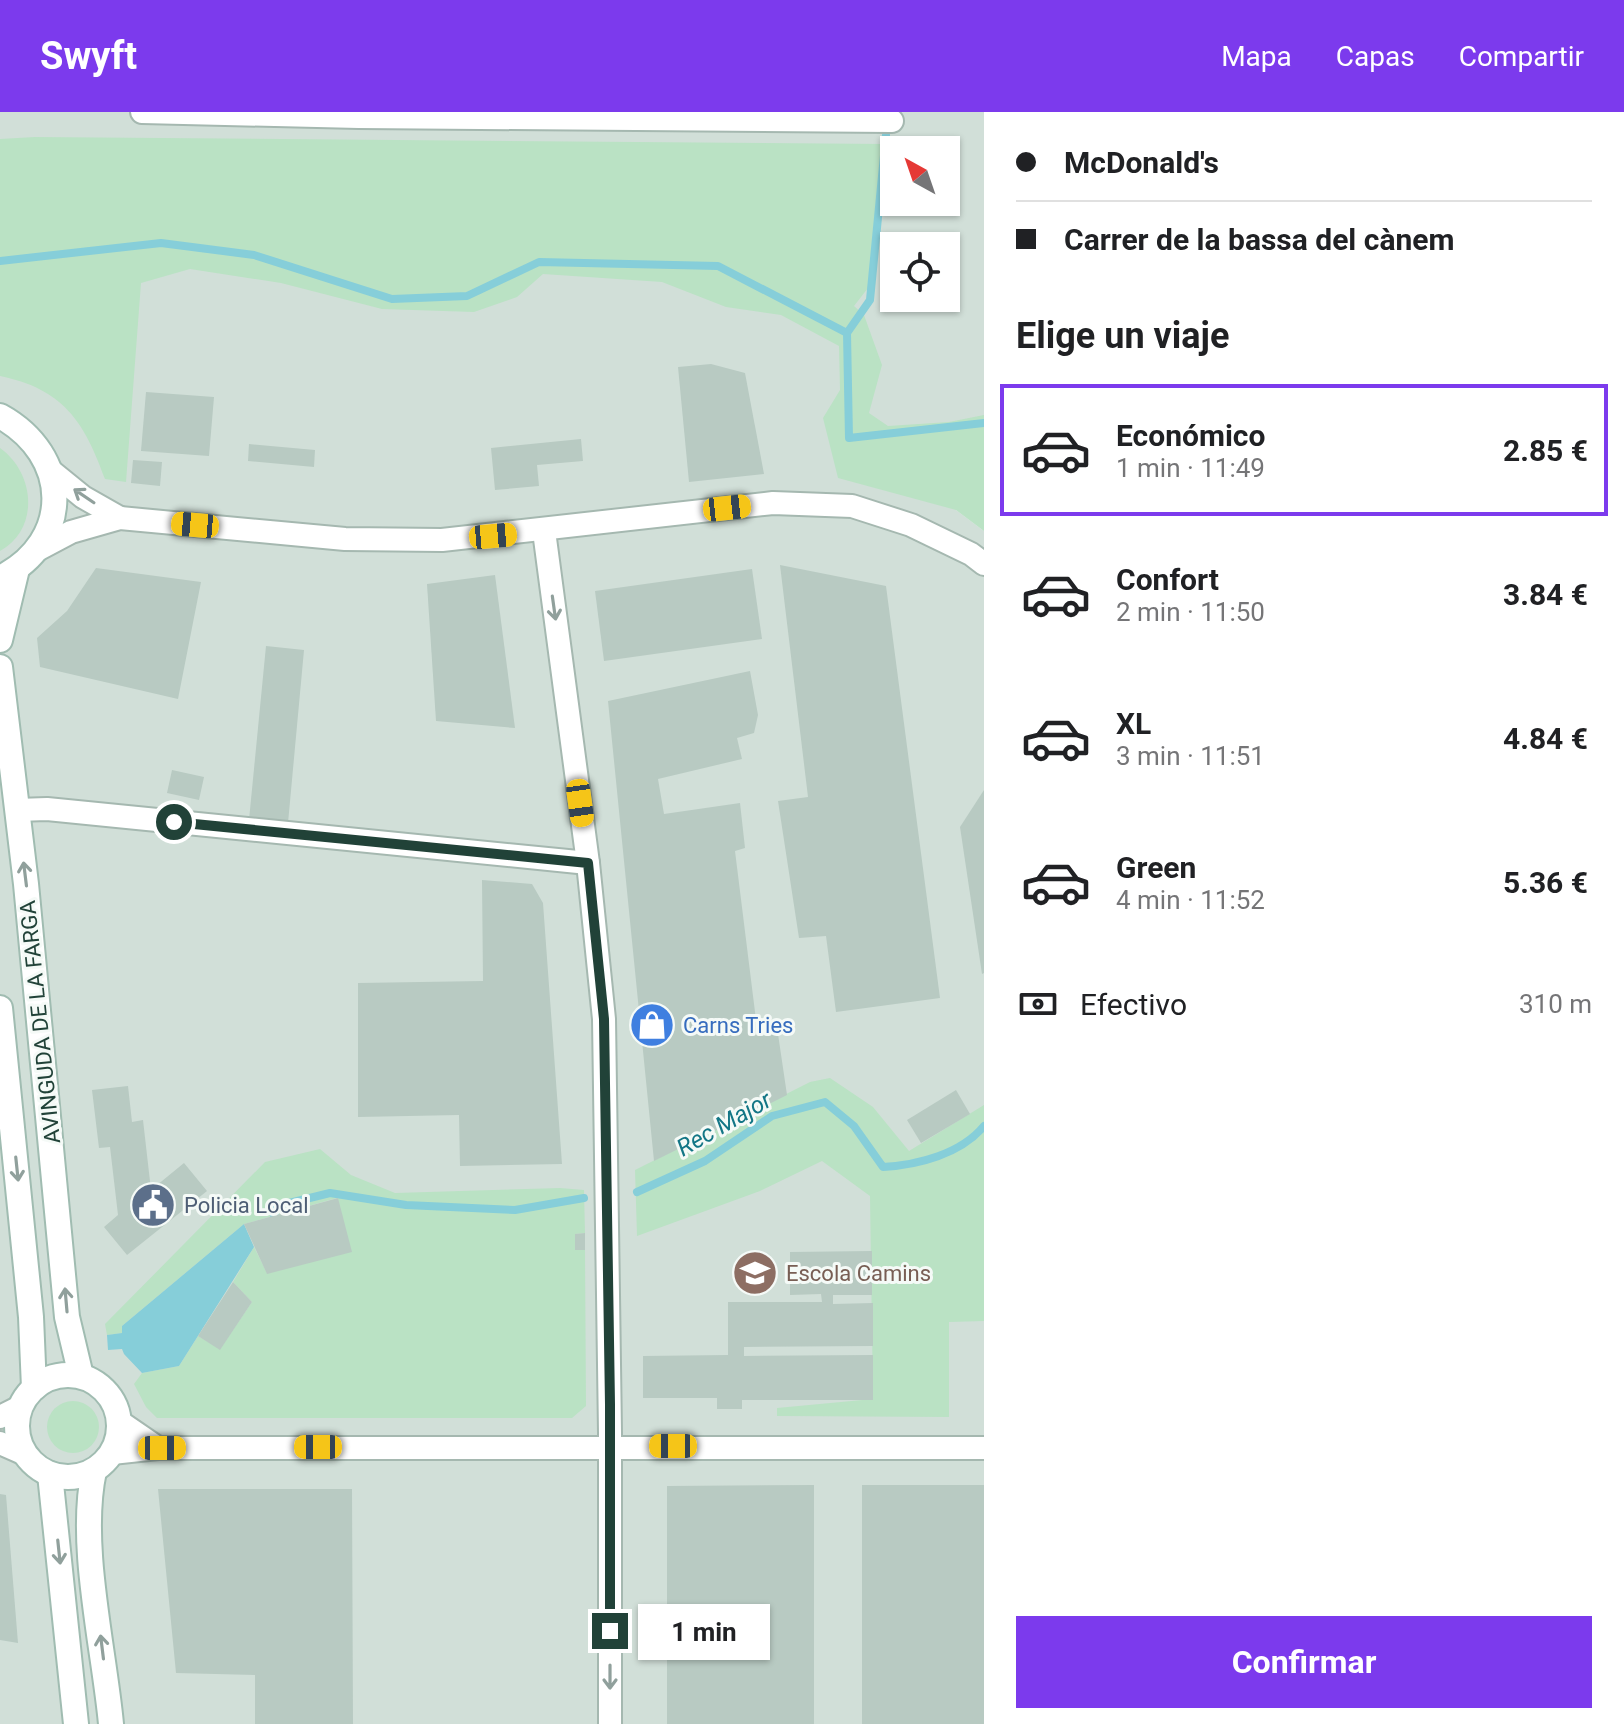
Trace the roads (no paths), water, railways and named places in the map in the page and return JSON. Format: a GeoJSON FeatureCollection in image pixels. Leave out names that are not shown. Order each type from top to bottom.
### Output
{"type":"FeatureCollection","features":[{"type":"Feature","properties":{"kind":"street"},"geometry":{"type":"LineString","coordinates":[[142,112],[892,121]]}},
{"type":"Feature","properties":{"kind":"street"},"geometry":{"type":"LineString","coordinates":[[0,416],[21,428],[39,447],[51,471],[55,497],[50,525],[37,550]]}},
{"type":"Feature","properties":{"kind":"street"},"geometry":{"type":"LineString","coordinates":[[51,471],[83,497],[120,518]]}},
{"type":"Feature","properties":{"kind":"street"},"geometry":{"type":"LineString","coordinates":[[0,640],[9,574],[37,550],[71,532],[120,518],[345,539],[442,540],[773,503],[852,506],[911,525],[971,554],[984,564]]}},
{"type":"Feature","properties":{"kind":"street"},"geometry":{"type":"LineString","coordinates":[[544,531],[588,863],[604,1019],[610,1724]]}},
{"type":"Feature","properties":{"kind":"street","name":"AVINGUDA DE LA FARGA"},"geometry":{"type":"LineString","coordinates":[[0,667],[50,1116],[67,1317],[81,1376]]}},
{"type":"Feature","properties":{"kind":"street"},"geometry":{"type":"LineString","coordinates":[[17,810],[47,809],[588,863]]}},
{"type":"Feature","properties":{"kind":"street","name":"AVINGUDA DE LA FARGA"},"geometry":{"type":"LineString","coordinates":[[0,1008],[6,1116],[31,1317],[18,1404]]}},
{"type":"Feature","properties":{"kind":"street"},"geometry":{"type":"LineString","coordinates":[[61,1375],[81,1376],[104,1389],[117,1410],[120,1422],[112,1453],[94,1471],[68,1478],[50,1474],[32,1463],[25,1454],[19,1439],[18,1404],[61,1375]]}},
{"type":"Feature","properties":{"kind":"street"},"geometry":{"type":"LineString","coordinates":[[120,1422],[158,1448]]}},
{"type":"Feature","properties":{"kind":"street"},"geometry":{"type":"LineString","coordinates":[[0,1443],[25,1454]]}},
{"type":"Feature","properties":{"kind":"street"},"geometry":{"type":"LineString","coordinates":[[112,1453],[158,1448],[984,1448]]}},
{"type":"Feature","properties":{"kind":"street"},"geometry":{"type":"LineString","coordinates":[[94,1471],[88,1497],[89,1543],[111,1724]]}},
{"type":"Feature","properties":{"kind":"street"},"geometry":{"type":"LineString","coordinates":[[50,1474],[76,1724]]}},
{"type":"Feature","properties":{"kind":"water"},"geometry":{"type":"Polygon","coordinates":[[[244,1224],[254,1247],[179,1366],[142,1373],[122,1349],[108,1350],[107,1335],[122,1333],[122,1326],[244,1224]]]}},
{"type":"Feature","properties":{"kind":"waterway"},"geometry":{"type":"LineString","coordinates":[[847,333],[870,300],[886,135]]}},
{"type":"Feature","properties":{"kind":"waterway"},"geometry":{"type":"LineString","coordinates":[[0,261],[161,243],[254,255],[392,299],[467,296],[539,262],[718,266],[847,333],[849,438],[984,423]]}},
{"type":"Feature","properties":{"kind":"waterway","name":"Rec Major"},"geometry":{"type":"LineString","coordinates":[[637,1192],[705,1161],[772,1116],[825,1102],[854,1126],[883,1167],[910,1164],[951,1151],[984,1126]]}},
{"type":"Feature","properties":{"kind":"waterway","name":"Rec Major"},"geometry":{"type":"LineString","coordinates":[[274,1215],[277,1206],[330,1193],[406,1205],[515,1210],[584,1198]]}},
{"type":"Feature","properties":{"kind":"place","name":"Carns Tries"},"geometry":{"type":"Point","coordinates":[652,1025]}},
{"type":"Feature","properties":{"kind":"place","name":"Policia Local"},"geometry":{"type":"Point","coordinates":[153,1205]}},
{"type":"Feature","properties":{"kind":"place","name":"Escola Camins"},"geometry":{"type":"Point","coordinates":[755,1273]}}]}
